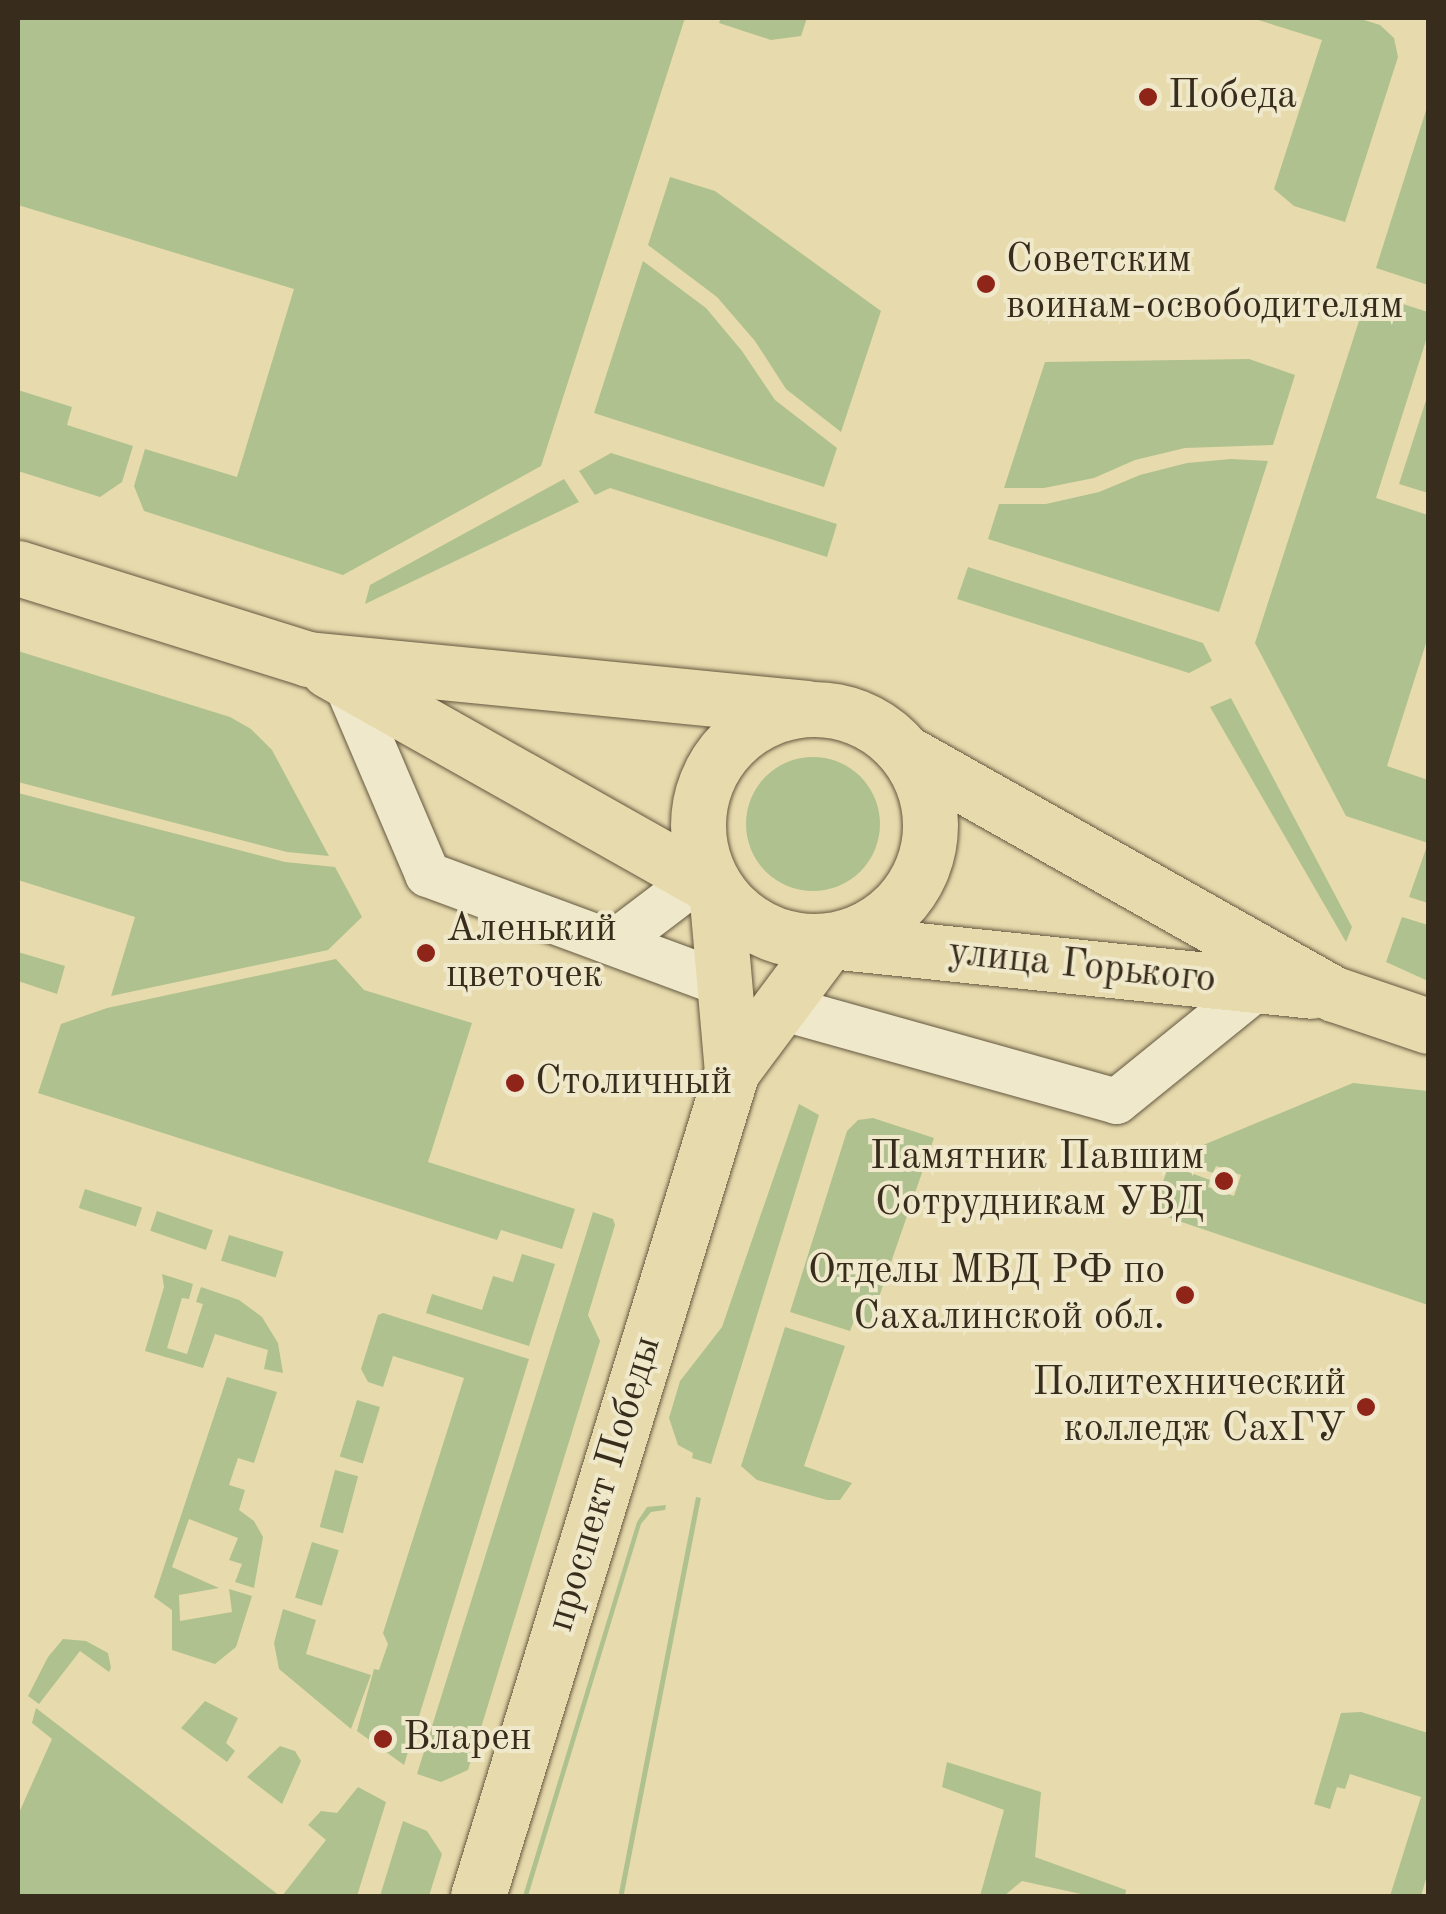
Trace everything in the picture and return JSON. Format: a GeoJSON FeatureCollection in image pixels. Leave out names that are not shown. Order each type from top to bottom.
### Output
{"type":"FeatureCollection","features":[{"type":"Feature","properties":{"kind":"main road"},"geometry":{"type":"LineString","coordinates":[[18,568],[326,669],[707,884],[737,914],[765,932],[796,941],[830,941],[863,931],[892,912],[914,885],[928,853],[930,818],[924,784],[906,753],[878,728],[844,712],[326,669]]}},
{"type":"Feature","properties":{"kind":"main road"},"geometry":{"type":"LineString","coordinates":[[707,884],[698,812],[710,773],[745,733],[768,718],[807,708]]}},
{"type":"Feature","properties":{"kind":"main road","name":"улица Горького"},"geometry":{"type":"LineString","coordinates":[[906,753],[1334,994],[1428,1026]]}},
{"type":"Feature","properties":{"kind":"main road","name":"проспект Победы"},"geometry":{"type":"LineString","coordinates":[[707,884],[725,984],[732,1071]]}},
{"type":"Feature","properties":{"kind":"main road","name":"проспект Победы"},"geometry":{"type":"LineString","coordinates":[[478,1896],[732,1071],[830,941]]}},
{"type":"Feature","properties":{"kind":"main road","name":"улица Горького"},"geometry":{"type":"LineString","coordinates":[[830,941],[1334,994]]}},
{"type":"Feature","properties":{"kind":"street"},"geometry":{"type":"LineString","coordinates":[[326,669],[427,874],[725,984]]}},
{"type":"Feature","properties":{"kind":"street"},"geometry":{"type":"LineString","coordinates":[[614,942],[707,884]]}},
{"type":"Feature","properties":{"kind":"street"},"geometry":{"type":"LineString","coordinates":[[780,1007],[1116,1100],[1258,986]]}},
{"type":"Feature","properties":{"kind":"green space"},"geometry":{"type":"Polygon","coordinates":[[[18,18],[685,18],[541,466],[343,575],[144,511],[134,486],[145,449],[237,477],[294,289],[18,205],[18,18]]]}},
{"type":"Feature","properties":{"kind":"green space"},"geometry":{"type":"Polygon","coordinates":[[[721,18],[807,18],[801,36],[771,40],[719,23],[721,18]]]}},
{"type":"Feature","properties":{"kind":"green space"},"geometry":{"type":"Polygon","coordinates":[[[1252,18],[1358,18],[1380,25],[1394,38],[1398,57],[1345,222],[1294,206],[1274,189],[1322,40],[1252,18]]]}},
{"type":"Feature","properties":{"kind":"green space"},"geometry":{"type":"Polygon","coordinates":[[[1428,104],[1428,285],[1376,268],[1428,104]]]}},
{"type":"Feature","properties":{"kind":"green space"},"geometry":{"type":"Polygon","coordinates":[[[670,177],[715,191],[881,311],[841,432],[786,389],[755,341],[717,297],[648,245],[670,177]]]}},
{"type":"Feature","properties":{"kind":"green space"},"geometry":{"type":"Polygon","coordinates":[[[643,261],[706,308],[775,400],[837,448],[824,487],[594,413],[643,261]]]}},
{"type":"Feature","properties":{"kind":"green space"},"geometry":{"type":"Polygon","coordinates":[[[1368,293],[1428,312],[1428,334],[1376,498],[1428,515],[1428,637],[1387,766],[1428,780],[1428,843],[1346,816],[1255,643],[1368,293]]]}},
{"type":"Feature","properties":{"kind":"green space"},"geometry":{"type":"Polygon","coordinates":[[[1249,359],[1295,375],[1273,445],[1185,448],[1135,460],[1094,478],[1044,488],[1004,488],[1045,362],[1249,359]]]}},
{"type":"Feature","properties":{"kind":"green space"},"geometry":{"type":"Polygon","coordinates":[[[18,390],[72,407],[67,425],[133,446],[122,482],[100,497],[18,471],[18,390]]]}},
{"type":"Feature","properties":{"kind":"green space"},"geometry":{"type":"Polygon","coordinates":[[[1428,394],[1428,493],[1399,484],[1428,394]]]}},
{"type":"Feature","properties":{"kind":"green space"},"geometry":{"type":"Polygon","coordinates":[[[611,453],[837,524],[827,557],[610,488],[595,495],[579,471],[611,453]]]}},
{"type":"Feature","properties":{"kind":"green space"},"geometry":{"type":"Polygon","coordinates":[[[1268,461],[1219,612],[988,539],[999,504],[1046,504],[1099,492],[1140,475],[1187,463],[1268,461]]]}},
{"type":"Feature","properties":{"kind":"green space"},"geometry":{"type":"Polygon","coordinates":[[[564,479],[579,502],[365,604],[370,585],[564,479]]]}},
{"type":"Feature","properties":{"kind":"green space"},"geometry":{"type":"Polygon","coordinates":[[[968,567],[1203,643],[1212,661],[1189,673],[957,599],[968,567]]]}},
{"type":"Feature","properties":{"kind":"green space"},"geometry":{"type":"Polygon","coordinates":[[[18,651],[230,717],[251,729],[272,750],[329,856],[287,852],[18,782],[18,651]]]}},
{"type":"Feature","properties":{"kind":"green space"},"geometry":{"type":"Polygon","coordinates":[[[1231,698],[1352,927],[1346,942],[1210,707],[1231,698]]]}},
{"type":"Feature","properties":{"kind":"green space"},"geometry":{"type":"Polygon","coordinates":[[[813,757],[839,762],[860,777],[875,798],[880,824],[875,850],[860,871],[839,886],[813,891],[787,886],[766,871],[751,850],[746,824],[751,798],[766,777],[787,762],[813,757]]]}},
{"type":"Feature","properties":{"kind":"green space"},"geometry":{"type":"Polygon","coordinates":[[[18,793],[285,862],[335,867],[362,917],[328,950],[111,996],[135,917],[18,880],[18,793]]]}},
{"type":"Feature","properties":{"kind":"green space"},"geometry":{"type":"Polygon","coordinates":[[[1428,843],[1428,903],[1409,897],[1428,843]]]}},
{"type":"Feature","properties":{"kind":"green space"},"geometry":{"type":"Polygon","coordinates":[[[1402,917],[1428,925],[1428,981],[1386,962],[1402,917]]]}},
{"type":"Feature","properties":{"kind":"green space"},"geometry":{"type":"Polygon","coordinates":[[[18,952],[65,966],[57,994],[18,981],[18,952]]]}},
{"type":"Feature","properties":{"kind":"green space"},"geometry":{"type":"Polygon","coordinates":[[[336,959],[364,990],[472,1023],[428,1162],[575,1209],[562,1249],[501,1230],[497,1240],[38,1093],[61,1024],[107,1008],[336,959]]]}},
{"type":"Feature","properties":{"kind":"green space"},"geometry":{"type":"Polygon","coordinates":[[[1353,1083],[1428,1091],[1428,1305],[1152,1212],[1169,1165],[1210,1180],[1208,1187],[1234,1196],[1241,1175],[1216,1166],[1213,1173],[1172,1158],[1353,1083]]]}},
{"type":"Feature","properties":{"kind":"green space"},"geometry":{"type":"Polygon","coordinates":[[[799,1104],[819,1115],[711,1464],[692,1458],[693,1453],[678,1445],[669,1418],[680,1381],[722,1327],[799,1104]]]}},
{"type":"Feature","properties":{"kind":"green space"},"geometry":{"type":"Polygon","coordinates":[[[873,1118],[934,1138],[870,1323],[855,1318],[850,1331],[790,1312],[847,1131],[858,1120],[873,1118]]]}},
{"type":"Feature","properties":{"kind":"green space"},"geometry":{"type":"Polygon","coordinates":[[[85,1189],[142,1208],[136,1227],[79,1208],[85,1189]]]}},
{"type":"Feature","properties":{"kind":"green space"},"geometry":{"type":"Polygon","coordinates":[[[157,1211],[213,1230],[206,1250],[150,1231],[157,1211]]]}},
{"type":"Feature","properties":{"kind":"green space"},"geometry":{"type":"Polygon","coordinates":[[[593,1212],[613,1219],[615,1225],[588,1315],[600,1341],[468,1770],[441,1782],[417,1774],[593,1212]]]}},
{"type":"Feature","properties":{"kind":"green space"},"geometry":{"type":"Polygon","coordinates":[[[229,1235],[284,1252],[276,1277],[221,1261],[229,1235]]]}},
{"type":"Feature","properties":{"kind":"green space"},"geometry":{"type":"Polygon","coordinates":[[[522,1254],[555,1264],[529,1346],[426,1313],[432,1294],[482,1310],[493,1276],[513,1282],[522,1254]]]}},
{"type":"Feature","properties":{"kind":"green space"},"geometry":{"type":"Polygon","coordinates":[[[162,1274],[193,1284],[189,1299],[182,1298],[167,1348],[187,1354],[203,1304],[196,1302],[201,1287],[239,1300],[262,1317],[278,1343],[283,1373],[264,1369],[268,1350],[215,1334],[203,1368],[145,1351],[164,1287],[162,1274]]]}},
{"type":"Feature","properties":{"kind":"green space"},"geometry":{"type":"Polygon","coordinates":[[[383,1313],[529,1359],[404,1765],[357,1731],[374,1669],[379,1670],[388,1644],[383,1633],[464,1378],[393,1356],[383,1387],[368,1382],[361,1369],[378,1315],[383,1313]]]}},
{"type":"Feature","properties":{"kind":"green space"},"geometry":{"type":"Polygon","coordinates":[[[785,1327],[845,1346],[804,1466],[852,1483],[840,1500],[827,1500],[757,1480],[741,1466],[785,1327]]]}},
{"type":"Feature","properties":{"kind":"green space"},"geometry":{"type":"Polygon","coordinates":[[[227,1377],[277,1392],[254,1463],[238,1458],[229,1485],[245,1490],[239,1510],[254,1521],[263,1537],[254,1588],[235,1582],[242,1564],[229,1560],[238,1538],[189,1519],[172,1567],[219,1588],[179,1595],[180,1621],[232,1612],[229,1589],[252,1596],[236,1647],[215,1664],[172,1650],[172,1610],[154,1597],[227,1377]]]}},
{"type":"Feature","properties":{"kind":"green space"},"geometry":{"type":"Polygon","coordinates":[[[357,1400],[380,1407],[363,1463],[340,1456],[357,1400]]]}},
{"type":"Feature","properties":{"kind":"green space"},"geometry":{"type":"Polygon","coordinates":[[[335,1470],[358,1476],[343,1533],[320,1527],[335,1470]]]}},
{"type":"Feature","properties":{"kind":"green space"},"geometry":{"type":"Polygon","coordinates":[[[696,1497],[701,1498],[624,1896],[618,1896],[696,1497]]]}},
{"type":"Feature","properties":{"kind":"green space"},"geometry":{"type":"Polygon","coordinates":[[[666,1505],[665,1510],[651,1512],[641,1524],[528,1896],[523,1896],[637,1522],[647,1507],[666,1505]]]}},
{"type":"Feature","properties":{"kind":"green space"},"geometry":{"type":"Polygon","coordinates":[[[312,1542],[339,1550],[322,1606],[295,1597],[312,1542]]]}},
{"type":"Feature","properties":{"kind":"green space"},"geometry":{"type":"Polygon","coordinates":[[[283,1609],[316,1620],[306,1654],[371,1675],[351,1729],[279,1669],[274,1643],[283,1609]]]}},
{"type":"Feature","properties":{"kind":"green space"},"geometry":{"type":"Polygon","coordinates":[[[63,1639],[86,1641],[108,1653],[111,1668],[109,1672],[80,1651],[39,1704],[28,1696],[48,1657],[63,1639]]]}},
{"type":"Feature","properties":{"kind":"green space"},"geometry":{"type":"Polygon","coordinates":[[[205,1701],[238,1718],[226,1743],[235,1751],[227,1762],[181,1728],[205,1701]]]}},
{"type":"Feature","properties":{"kind":"green space"},"geometry":{"type":"Polygon","coordinates":[[[36,1708],[280,1896],[18,1896],[18,1815],[52,1739],[32,1723],[36,1708]]]}},
{"type":"Feature","properties":{"kind":"green space"},"geometry":{"type":"Polygon","coordinates":[[[1361,1712],[1428,1733],[1428,1872],[1421,1896],[1390,1896],[1421,1797],[1350,1774],[1345,1789],[1337,1787],[1330,1809],[1314,1804],[1341,1713],[1361,1712]]]}},
{"type":"Feature","properties":{"kind":"green space"},"geometry":{"type":"Polygon","coordinates":[[[280,1746],[295,1751],[301,1761],[282,1804],[247,1777],[280,1746]]]}},
{"type":"Feature","properties":{"kind":"green space"},"geometry":{"type":"Polygon","coordinates":[[[947,1762],[1041,1792],[1035,1857],[1126,1890],[1125,1896],[1090,1896],[1022,1881],[1004,1896],[980,1896],[1004,1810],[942,1787],[947,1762]]]}},
{"type":"Feature","properties":{"kind":"green space"},"geometry":{"type":"Polygon","coordinates":[[[358,1787],[386,1802],[357,1896],[282,1896],[326,1840],[308,1825],[321,1811],[337,1813],[358,1787]]]}},
{"type":"Feature","properties":{"kind":"green space"},"geometry":{"type":"Polygon","coordinates":[[[403,1821],[427,1831],[442,1854],[429,1896],[380,1896],[403,1821]]]}},
{"type":"Feature","properties":{"kind":"place","name":"Победа"},"geometry":{"type":"Point","coordinates":[1148,97]}},
{"type":"Feature","properties":{"kind":"place","name":"Советским воинам-освободителям"},"geometry":{"type":"Point","coordinates":[986,284]}},
{"type":"Feature","properties":{"kind":"place","name":"Аленький цветочек"},"geometry":{"type":"Point","coordinates":[426,953]}},
{"type":"Feature","properties":{"kind":"place","name":"Столичный"},"geometry":{"type":"Point","coordinates":[515,1083]}},
{"type":"Feature","properties":{"kind":"place","name":"Памятник Павшим Сотрудникам УВД"},"geometry":{"type":"Point","coordinates":[1224,1181]}},
{"type":"Feature","properties":{"kind":"place","name":"Отделы МВД РФ по Сахалинской обл."},"geometry":{"type":"Point","coordinates":[1185,1295]}},
{"type":"Feature","properties":{"kind":"place","name":"Политехнический колледж СахГУ"},"geometry":{"type":"Point","coordinates":[1366,1407]}},
{"type":"Feature","properties":{"kind":"place","name":"Вларен"},"geometry":{"type":"Point","coordinates":[383,1739]}}]}
